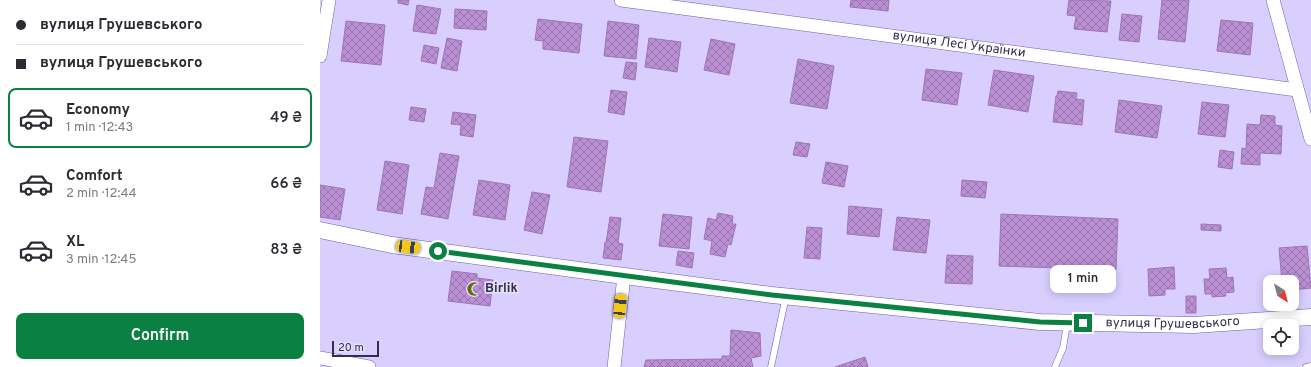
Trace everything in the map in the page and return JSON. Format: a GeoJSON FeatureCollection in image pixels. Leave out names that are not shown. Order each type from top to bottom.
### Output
{"type":"FeatureCollection","features":[{"type":"Feature","properties":{"kind":"street"},"geometry":{"type":"LineString","coordinates":[[320,56],[329,0]]}},
{"type":"Feature","properties":{"kind":"street","name":"вулиця Лесі Українки"},"geometry":{"type":"LineString","coordinates":[[621,0],[1297,90]]}},
{"type":"Feature","properties":{"kind":"street"},"geometry":{"type":"LineString","coordinates":[[1273,0],[1311,139]]}},
{"type":"Feature","properties":{"kind":"street","name":"вулиця Грушевського"},"geometry":{"type":"LineString","coordinates":[[320,230],[392,245],[624,276],[786,296],[1040,322],[1194,325],[1311,317]]}},
{"type":"Feature","properties":{"kind":"street"},"geometry":{"type":"LineString","coordinates":[[614,367],[624,276]]}},
{"type":"Feature","properties":{"kind":"street"},"geometry":{"type":"LineString","coordinates":[[320,358],[369,367]]}},
{"type":"Feature","properties":{"kind":"lane"},"geometry":{"type":"LineString","coordinates":[[771,367],[786,296]]}},
{"type":"Feature","properties":{"kind":"lane"},"geometry":{"type":"LineString","coordinates":[[1055,367],[1063,348],[1067,323]]}},
{"type":"Feature","properties":{"kind":"lane"},"geometry":{"type":"LineString","coordinates":[[1306,367],[1311,366]]}},
{"type":"Feature","properties":{"kind":"building"},"geometry":{"type":"Polygon","coordinates":[[[398,0],[409,0],[408,5],[398,3],[398,0]]]}},
{"type":"Feature","properties":{"kind":"building"},"geometry":{"type":"Polygon","coordinates":[[[851,0],[889,0],[888,11],[850,7],[851,0]]]}},
{"type":"Feature","properties":{"kind":"building"},"geometry":{"type":"Polygon","coordinates":[[[1069,0],[1111,1],[1107,32],[1074,29],[1076,16],[1067,15],[1069,0]]]}},
{"type":"Feature","properties":{"kind":"building"},"geometry":{"type":"Polygon","coordinates":[[[1162,0],[1189,0],[1185,42],[1158,39],[1162,0]]]}},
{"type":"Feature","properties":{"kind":"building"},"geometry":{"type":"Polygon","coordinates":[[[417,5],[441,9],[436,34],[413,31],[417,5]]]}},
{"type":"Feature","properties":{"kind":"building"},"geometry":{"type":"Polygon","coordinates":[[[455,9],[487,11],[486,30],[454,28],[455,9]]]}},
{"type":"Feature","properties":{"kind":"building"},"geometry":{"type":"Polygon","coordinates":[[[1122,14],[1142,16],[1139,42],[1119,40],[1122,14]]]}},
{"type":"Feature","properties":{"kind":"building"},"geometry":{"type":"Polygon","coordinates":[[[538,19],[582,24],[579,53],[543,49],[543,41],[535,40],[538,19]]]}},
{"type":"Feature","properties":{"kind":"building"},"geometry":{"type":"Polygon","coordinates":[[[1221,20],[1253,23],[1250,55],[1217,51],[1221,20]]]}},
{"type":"Feature","properties":{"kind":"building"},"geometry":{"type":"Polygon","coordinates":[[[346,21],[385,25],[381,65],[341,61],[346,21]]]}},
{"type":"Feature","properties":{"kind":"building"},"geometry":{"type":"Polygon","coordinates":[[[608,21],[639,25],[636,59],[604,56],[608,21]]]}},
{"type":"Feature","properties":{"kind":"building"},"geometry":{"type":"Polygon","coordinates":[[[447,38],[462,41],[457,71],[441,68],[447,38]]]}},
{"type":"Feature","properties":{"kind":"building"},"geometry":{"type":"Polygon","coordinates":[[[649,38],[681,42],[677,72],[645,67],[649,38]]]}},
{"type":"Feature","properties":{"kind":"building"},"geometry":{"type":"Polygon","coordinates":[[[711,39],[735,44],[729,75],[704,70],[711,39]]]}},
{"type":"Feature","properties":{"kind":"building"},"geometry":{"type":"Polygon","coordinates":[[[424,45],[439,48],[436,64],[421,61],[424,45]]]}},
{"type":"Feature","properties":{"kind":"building"},"geometry":{"type":"Polygon","coordinates":[[[798,59],[834,66],[827,109],[790,103],[798,59]]]}},
{"type":"Feature","properties":{"kind":"building"},"geometry":{"type":"Polygon","coordinates":[[[626,62],[637,63],[635,80],[623,78],[626,62]]]}},
{"type":"Feature","properties":{"kind":"building"},"geometry":{"type":"Polygon","coordinates":[[[926,69],[962,73],[957,105],[922,100],[926,69]]]}},
{"type":"Feature","properties":{"kind":"building"},"geometry":{"type":"Polygon","coordinates":[[[994,70],[1034,76],[1028,112],[988,105],[994,70]]]}},
{"type":"Feature","properties":{"kind":"building"},"geometry":{"type":"Polygon","coordinates":[[[611,90],[627,92],[624,115],[608,112],[611,90]]]}},
{"type":"Feature","properties":{"kind":"building"},"geometry":{"type":"Polygon","coordinates":[[[1058,91],[1077,93],[1076,99],[1084,100],[1082,125],[1053,122],[1058,91]]]}},
{"type":"Feature","properties":{"kind":"building"},"geometry":{"type":"Polygon","coordinates":[[[1119,100],[1162,106],[1157,138],[1115,132],[1119,100]]]}},
{"type":"Feature","properties":{"kind":"building"},"geometry":{"type":"Polygon","coordinates":[[[1202,102],[1229,105],[1225,137],[1198,134],[1202,102]]]}},
{"type":"Feature","properties":{"kind":"building"},"geometry":{"type":"Polygon","coordinates":[[[411,107],[426,109],[424,122],[409,120],[411,107]]]}},
{"type":"Feature","properties":{"kind":"building"},"geometry":{"type":"Polygon","coordinates":[[[453,112],[476,115],[473,137],[460,135],[461,125],[451,124],[453,112]]]}},
{"type":"Feature","properties":{"kind":"building"},"geometry":{"type":"Polygon","coordinates":[[[1261,115],[1275,116],[1275,125],[1282,126],[1281,154],[1260,153],[1260,165],[1241,164],[1242,148],[1246,149],[1247,124],[1260,125],[1261,115]]]}},
{"type":"Feature","properties":{"kind":"building"},"geometry":{"type":"Polygon","coordinates":[[[574,137],[608,141],[601,192],[567,187],[574,137]]]}},
{"type":"Feature","properties":{"kind":"building"},"geometry":{"type":"Polygon","coordinates":[[[796,142],[810,144],[807,157],[793,155],[796,142]]]}},
{"type":"Feature","properties":{"kind":"building"},"geometry":{"type":"Polygon","coordinates":[[[1220,150],[1234,152],[1232,169],[1218,167],[1220,150]]]}},
{"type":"Feature","properties":{"kind":"building"},"geometry":{"type":"Polygon","coordinates":[[[440,153],[459,156],[448,219],[421,214],[426,187],[434,188],[440,153]]]}},
{"type":"Feature","properties":{"kind":"building"},"geometry":{"type":"Polygon","coordinates":[[[385,161],[409,165],[402,214],[377,210],[385,161]]]}},
{"type":"Feature","properties":{"kind":"building"},"geometry":{"type":"Polygon","coordinates":[[[826,162],[848,166],[844,187],[822,183],[826,162]]]}},
{"type":"Feature","properties":{"kind":"building"},"geometry":{"type":"Polygon","coordinates":[[[479,180],[510,185],[505,220],[473,215],[479,180]]]}},
{"type":"Feature","properties":{"kind":"building"},"geometry":{"type":"Polygon","coordinates":[[[962,180],[987,182],[985,198],[961,196],[962,180]]]}},
{"type":"Feature","properties":{"kind":"building"},"geometry":{"type":"Polygon","coordinates":[[[320,185],[345,189],[340,220],[320,217],[320,185]]]}},
{"type":"Feature","properties":{"kind":"building"},"geometry":{"type":"Polygon","coordinates":[[[532,192],[550,195],[542,234],[524,230],[532,192]]]}},
{"type":"Feature","properties":{"kind":"building"},"geometry":{"type":"Polygon","coordinates":[[[849,206],[882,209],[879,237],[847,234],[849,206]]]}},
{"type":"Feature","properties":{"kind":"building"},"geometry":{"type":"Polygon","coordinates":[[[718,213],[733,216],[732,224],[736,224],[731,245],[728,244],[725,257],[710,254],[712,241],[704,239],[708,218],[716,220],[718,213]]]}},
{"type":"Feature","properties":{"kind":"building"},"geometry":{"type":"Polygon","coordinates":[[[663,214],[692,217],[689,249],[659,246],[663,214]]]}},
{"type":"Feature","properties":{"kind":"building"},"geometry":{"type":"Polygon","coordinates":[[[1001,214],[1118,219],[1116,270],[999,266],[1001,214]]]}},
{"type":"Feature","properties":{"kind":"building"},"geometry":{"type":"Polygon","coordinates":[[[610,217],[621,218],[618,243],[623,244],[621,260],[603,258],[610,217]]]}},
{"type":"Feature","properties":{"kind":"building"},"geometry":{"type":"Polygon","coordinates":[[[897,217],[930,220],[926,253],[893,250],[897,217]]]}},
{"type":"Feature","properties":{"kind":"building"},"geometry":{"type":"Polygon","coordinates":[[[1201,224],[1221,225],[1221,231],[1201,230],[1201,224]]]}},
{"type":"Feature","properties":{"kind":"building"},"geometry":{"type":"Polygon","coordinates":[[[807,227],[822,228],[820,259],[804,258],[807,227]]]}},
{"type":"Feature","properties":{"kind":"building"},"geometry":{"type":"Polygon","coordinates":[[[1307,246],[1311,288],[1299,289],[1299,275],[1281,275],[1279,248],[1307,246]]]}},
{"type":"Feature","properties":{"kind":"building"},"geometry":{"type":"Polygon","coordinates":[[[678,251],[694,253],[692,268],[676,265],[678,251]]]}},
{"type":"Feature","properties":{"kind":"building"},"geometry":{"type":"Polygon","coordinates":[[[947,255],[973,256],[972,284],[945,283],[947,255]]]}},
{"type":"Feature","properties":{"kind":"building"},"geometry":{"type":"Polygon","coordinates":[[[1174,267],[1175,289],[1165,289],[1165,295],[1149,296],[1148,269],[1174,267]]]}},
{"type":"Feature","properties":{"kind":"building"},"geometry":{"type":"Polygon","coordinates":[[[1226,268],[1227,278],[1233,277],[1234,292],[1225,293],[1226,296],[1212,297],[1212,294],[1205,294],[1204,279],[1210,279],[1209,269],[1226,268]]]}},
{"type":"Feature","properties":{"kind":"building"},"geometry":{"type":"Polygon","coordinates":[[[452,271],[477,274],[477,278],[493,280],[490,306],[448,301],[452,271]]]}},
{"type":"Feature","properties":{"kind":"building"},"geometry":{"type":"Polygon","coordinates":[[[1186,296],[1196,296],[1196,313],[1186,313],[1186,296]]]}},
{"type":"Feature","properties":{"kind":"building"},"geometry":{"type":"Polygon","coordinates":[[[731,330],[760,333],[761,356],[751,358],[753,367],[644,367],[646,360],[722,359],[722,356],[730,356],[731,330]]]}},
{"type":"Feature","properties":{"kind":"building"},"geometry":{"type":"Polygon","coordinates":[[[865,357],[868,367],[835,367],[865,357]]]}},
{"type":"Feature","properties":{"kind":"place","name":"Birlik"},"geometry":{"type":"Point","coordinates":[474,289]}},
{"type":"Feature","properties":{"kind":"route"},"geometry":{"type":"LineString","coordinates":[[438,251],[772,295],[1040,322],[1083,323]]}}]}
